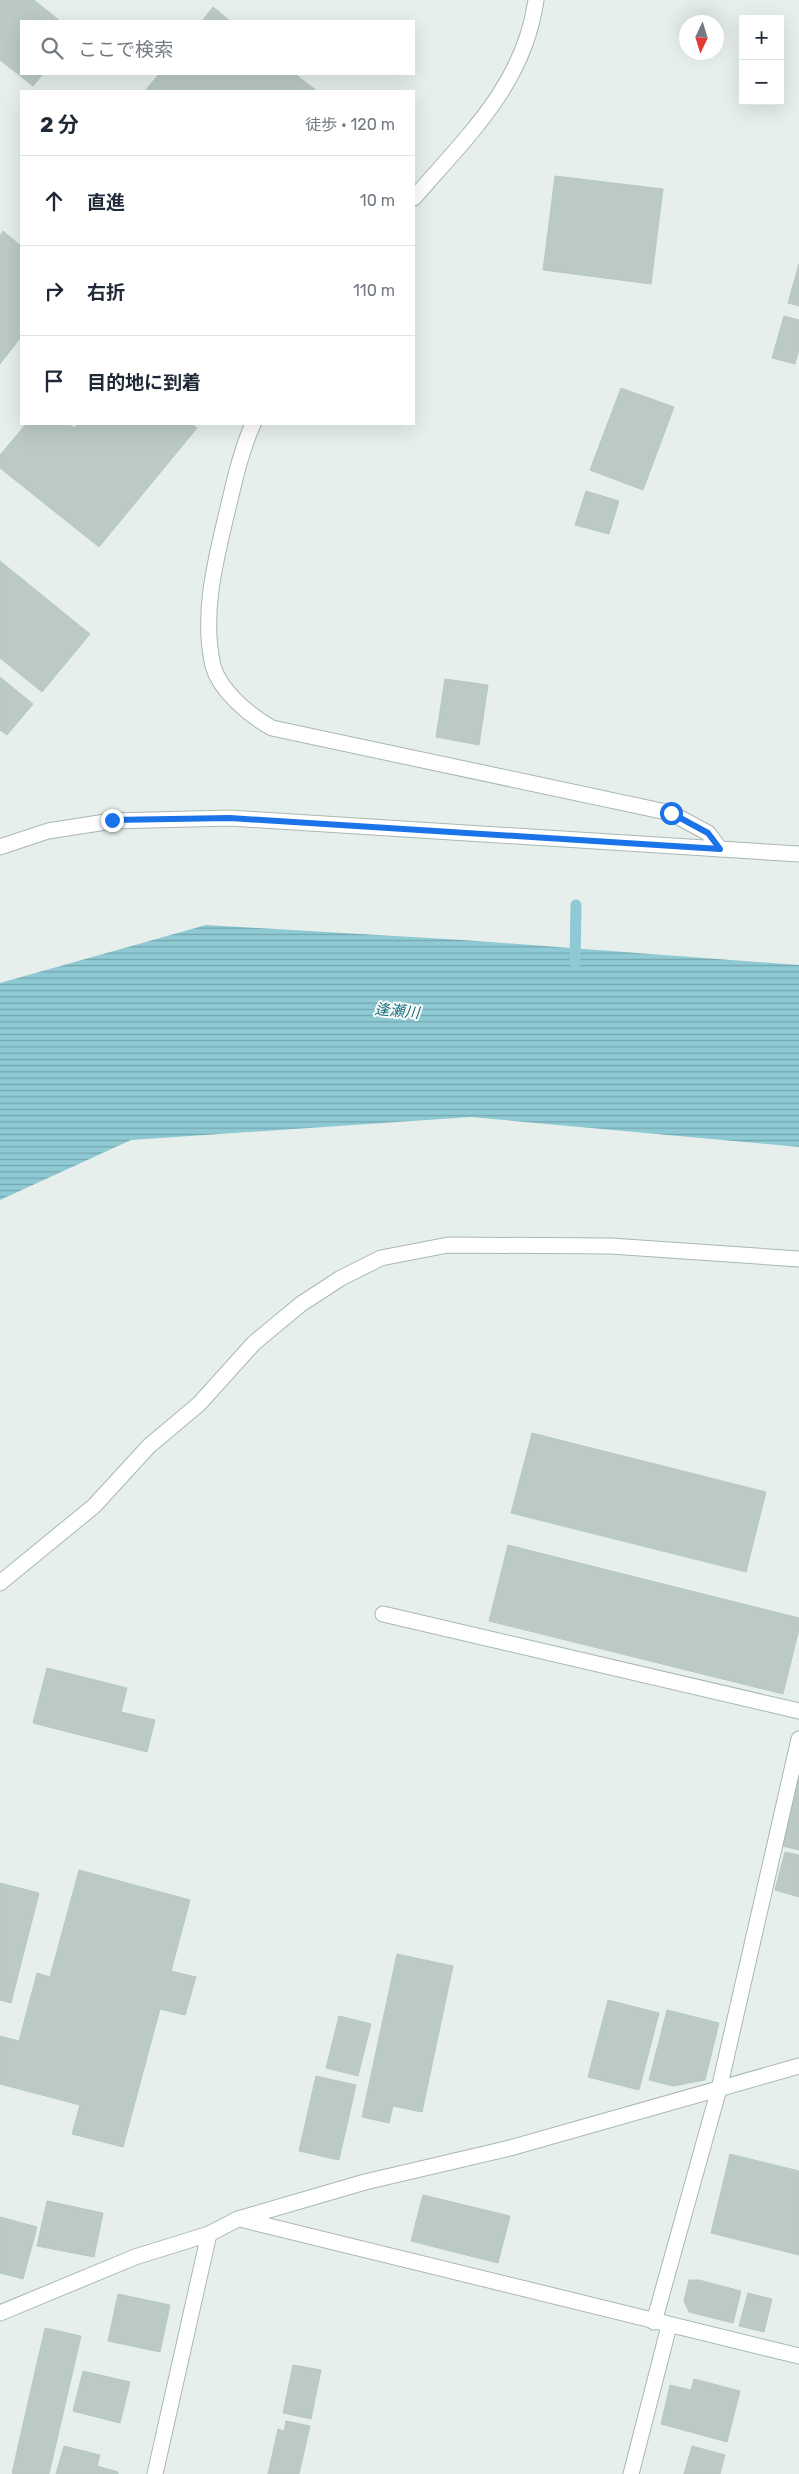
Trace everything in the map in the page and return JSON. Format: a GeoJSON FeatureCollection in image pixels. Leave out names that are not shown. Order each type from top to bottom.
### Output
{"type":"FeatureCollection","features":[{"type":"Feature","properties":{"kind":"street"},"geometry":{"type":"LineString","coordinates":[[415,197],[493,106],[510,79],[524,49],[536,0]]}},
{"type":"Feature","properties":{"kind":"street"},"geometry":{"type":"LineString","coordinates":[[253,425],[242,448],[210,581],[210,635],[213,666],[222,684],[257,720],[282,730],[671,813],[708,833],[720,849]]}},
{"type":"Feature","properties":{"kind":"street"},"geometry":{"type":"LineString","coordinates":[[0,847],[48,831],[112,820],[230,818],[799,854]]}},
{"type":"Feature","properties":{"kind":"street"},"geometry":{"type":"LineString","coordinates":[[0,1583],[94,1506],[149,1446],[199,1404],[254,1343],[301,1304],[341,1278],[381,1258],[448,1245],[611,1246],[799,1259]]}},
{"type":"Feature","properties":{"kind":"street"},"geometry":{"type":"LineString","coordinates":[[383,1614],[799,1711]]}},
{"type":"Feature","properties":{"kind":"street"},"geometry":{"type":"LineString","coordinates":[[631,2474],[661,2324],[719,2089],[799,1739]]}},
{"type":"Feature","properties":{"kind":"street"},"geometry":{"type":"LineString","coordinates":[[0,2313],[135,2257],[209,2234],[238,2219],[365,2182],[510,2148],[799,2066]]}},
{"type":"Feature","properties":{"kind":"street"},"geometry":{"type":"LineString","coordinates":[[238,2219],[661,2324],[799,2356]]}},
{"type":"Feature","properties":{"kind":"street"},"geometry":{"type":"LineString","coordinates":[[155,2474],[209,2234]]}},
{"type":"Feature","properties":{"kind":"water","name":"逢瀬川"},"geometry":{"type":"Polygon","coordinates":[[[206,925],[463,940],[799,965],[799,1147],[471,1117],[131,1140],[0,1200],[0,983],[206,925]]]}},
{"type":"Feature","properties":{"kind":"building"},"geometry":{"type":"Polygon","coordinates":[[[0,0],[34,0],[59,20],[20,20],[20,75],[42,75],[33,86],[0,60],[0,0]]]}},
{"type":"Feature","properties":{"kind":"building"},"geometry":{"type":"Polygon","coordinates":[[[213,7],[229,20],[203,20],[213,7]]]}},
{"type":"Feature","properties":{"kind":"building"},"geometry":{"type":"Polygon","coordinates":[[[158,75],[296,75],[316,90],[146,90],[158,75]]]}},
{"type":"Feature","properties":{"kind":"building"},"geometry":{"type":"Polygon","coordinates":[[[555,176],[663,189],[651,284],[543,270],[555,176]]]}},
{"type":"Feature","properties":{"kind":"building"},"geometry":{"type":"Polygon","coordinates":[[[3,231],[20,245],[20,338],[0,364],[0,236],[3,231]]]}},
{"type":"Feature","properties":{"kind":"building"},"geometry":{"type":"Polygon","coordinates":[[[799,264],[799,306],[788,303],[799,264]]]}},
{"type":"Feature","properties":{"kind":"building"},"geometry":{"type":"Polygon","coordinates":[[[784,316],[799,320],[799,349],[795,364],[772,358],[784,316]]]}},
{"type":"Feature","properties":{"kind":"building"},"geometry":{"type":"Polygon","coordinates":[[[621,388],[674,407],[643,490],[590,470],[621,388]]]}},
{"type":"Feature","properties":{"kind":"building"},"geometry":{"type":"Polygon","coordinates":[[[25,425],[70,425],[74,428],[77,425],[192,425],[197,428],[99,547],[0,468],[0,455],[25,425]]]}},
{"type":"Feature","properties":{"kind":"building"},"geometry":{"type":"Polygon","coordinates":[[[586,491],[619,501],[609,534],[575,525],[586,491]]]}},
{"type":"Feature","properties":{"kind":"building"},"geometry":{"type":"Polygon","coordinates":[[[0,561],[90,634],[42,692],[0,658],[0,561]]]}},
{"type":"Feature","properties":{"kind":"building"},"geometry":{"type":"Polygon","coordinates":[[[0,677],[33,704],[7,735],[0,730],[0,677]]]}},
{"type":"Feature","properties":{"kind":"building"},"geometry":{"type":"Polygon","coordinates":[[[445,679],[488,685],[479,745],[436,737],[445,679]]]}},
{"type":"Feature","properties":{"kind":"building"},"geometry":{"type":"Polygon","coordinates":[[[532,1433],[766,1492],[746,1572],[511,1513],[532,1433]]]}},
{"type":"Feature","properties":{"kind":"building"},"geometry":{"type":"Polygon","coordinates":[[[508,1545],[799,1618],[799,1629],[783,1694],[489,1621],[508,1545]]]}},
{"type":"Feature","properties":{"kind":"building"},"geometry":{"type":"Polygon","coordinates":[[[47,1668],[127,1688],[121,1712],[155,1720],[147,1752],[33,1723],[47,1668]]]}},
{"type":"Feature","properties":{"kind":"building"},"geometry":{"type":"Polygon","coordinates":[[[799,1772],[799,1850],[782,1846],[799,1772]]]}},
{"type":"Feature","properties":{"kind":"building"},"geometry":{"type":"Polygon","coordinates":[[[785,1852],[799,1855],[799,1897],[775,1890],[785,1852]]]}},
{"type":"Feature","properties":{"kind":"building"},"geometry":{"type":"Polygon","coordinates":[[[79,1870],[190,1900],[171,1971],[196,1977],[185,2015],[160,2009],[123,2147],[72,2134],[80,2105],[0,2084],[0,2036],[19,2041],[37,1973],[50,1977],[79,1870]]]}},
{"type":"Feature","properties":{"kind":"building"},"geometry":{"type":"Polygon","coordinates":[[[0,1883],[39,1893],[11,2003],[0,2000],[0,1883]]]}},
{"type":"Feature","properties":{"kind":"building"},"geometry":{"type":"Polygon","coordinates":[[[397,1954],[453,1966],[422,2112],[393,2106],[389,2123],[362,2117],[397,1954]]]}},
{"type":"Feature","properties":{"kind":"building"},"geometry":{"type":"Polygon","coordinates":[[[608,2000],[659,2013],[639,2090],[588,2077],[608,2000]]]}},
{"type":"Feature","properties":{"kind":"building"},"geometry":{"type":"Polygon","coordinates":[[[667,2010],[719,2023],[705,2080],[673,2086],[649,2080],[667,2010]]]}},
{"type":"Feature","properties":{"kind":"building"},"geometry":{"type":"Polygon","coordinates":[[[339,2016],[371,2024],[358,2076],[326,2068],[339,2016]]]}},
{"type":"Feature","properties":{"kind":"building"},"geometry":{"type":"Polygon","coordinates":[[[316,2076],[356,2085],[339,2160],[299,2151],[316,2076]]]}},
{"type":"Feature","properties":{"kind":"building"},"geometry":{"type":"Polygon","coordinates":[[[730,2154],[799,2171],[799,2255],[711,2233],[730,2154]]]}},
{"type":"Feature","properties":{"kind":"building"},"geometry":{"type":"Polygon","coordinates":[[[423,2195],[510,2216],[498,2263],[411,2241],[423,2195]]]}},
{"type":"Feature","properties":{"kind":"building"},"geometry":{"type":"Polygon","coordinates":[[[47,2201],[103,2213],[94,2257],[37,2246],[47,2201]]]}},
{"type":"Feature","properties":{"kind":"building"},"geometry":{"type":"Polygon","coordinates":[[[0,2217],[37,2227],[23,2279],[0,2273],[0,2217]]]}},
{"type":"Feature","properties":{"kind":"building"},"geometry":{"type":"Polygon","coordinates":[[[689,2280],[699,2280],[741,2291],[733,2323],[689,2312],[684,2301],[689,2280]]]}},
{"type":"Feature","properties":{"kind":"building"},"geometry":{"type":"Polygon","coordinates":[[[748,2293],[772,2299],[764,2332],[739,2326],[748,2293]]]}},
{"type":"Feature","properties":{"kind":"building"},"geometry":{"type":"Polygon","coordinates":[[[118,2294],[170,2305],[160,2352],[108,2341],[118,2294]]]}},
{"type":"Feature","properties":{"kind":"building"},"geometry":{"type":"Polygon","coordinates":[[[45,2328],[81,2336],[49,2474],[15,2474],[12,2473],[45,2328]]]}},
{"type":"Feature","properties":{"kind":"building"},"geometry":{"type":"Polygon","coordinates":[[[293,2365],[321,2370],[311,2419],[283,2413],[293,2365]]]}},
{"type":"Feature","properties":{"kind":"building"},"geometry":{"type":"Polygon","coordinates":[[[83,2371],[130,2382],[120,2423],[73,2411],[83,2371]]]}},
{"type":"Feature","properties":{"kind":"building"},"geometry":{"type":"Polygon","coordinates":[[[694,2379],[740,2391],[727,2442],[661,2424],[670,2385],[691,2390],[694,2379]]]}},
{"type":"Feature","properties":{"kind":"building"},"geometry":{"type":"Polygon","coordinates":[[[286,2421],[310,2426],[299,2474],[268,2474],[278,2429],[284,2431],[286,2421]]]}},
{"type":"Feature","properties":{"kind":"building"},"geometry":{"type":"Polygon","coordinates":[[[64,2446],[100,2455],[97,2466],[118,2472],[118,2474],[56,2474],[64,2446]]]}},
{"type":"Feature","properties":{"kind":"building"},"geometry":{"type":"Polygon","coordinates":[[[692,2446],[725,2455],[720,2474],[684,2474],[692,2446]]]}},
{"type":"Feature","properties":{"kind":"waterway"},"geometry":{"type":"LineString","coordinates":[[575,963],[576,905]]}},
{"type":"Feature","properties":{"kind":"route"},"geometry":{"type":"LineString","coordinates":[[112,820],[172,821],[230,818],[720,849],[708,833],[671,813]]}}]}
